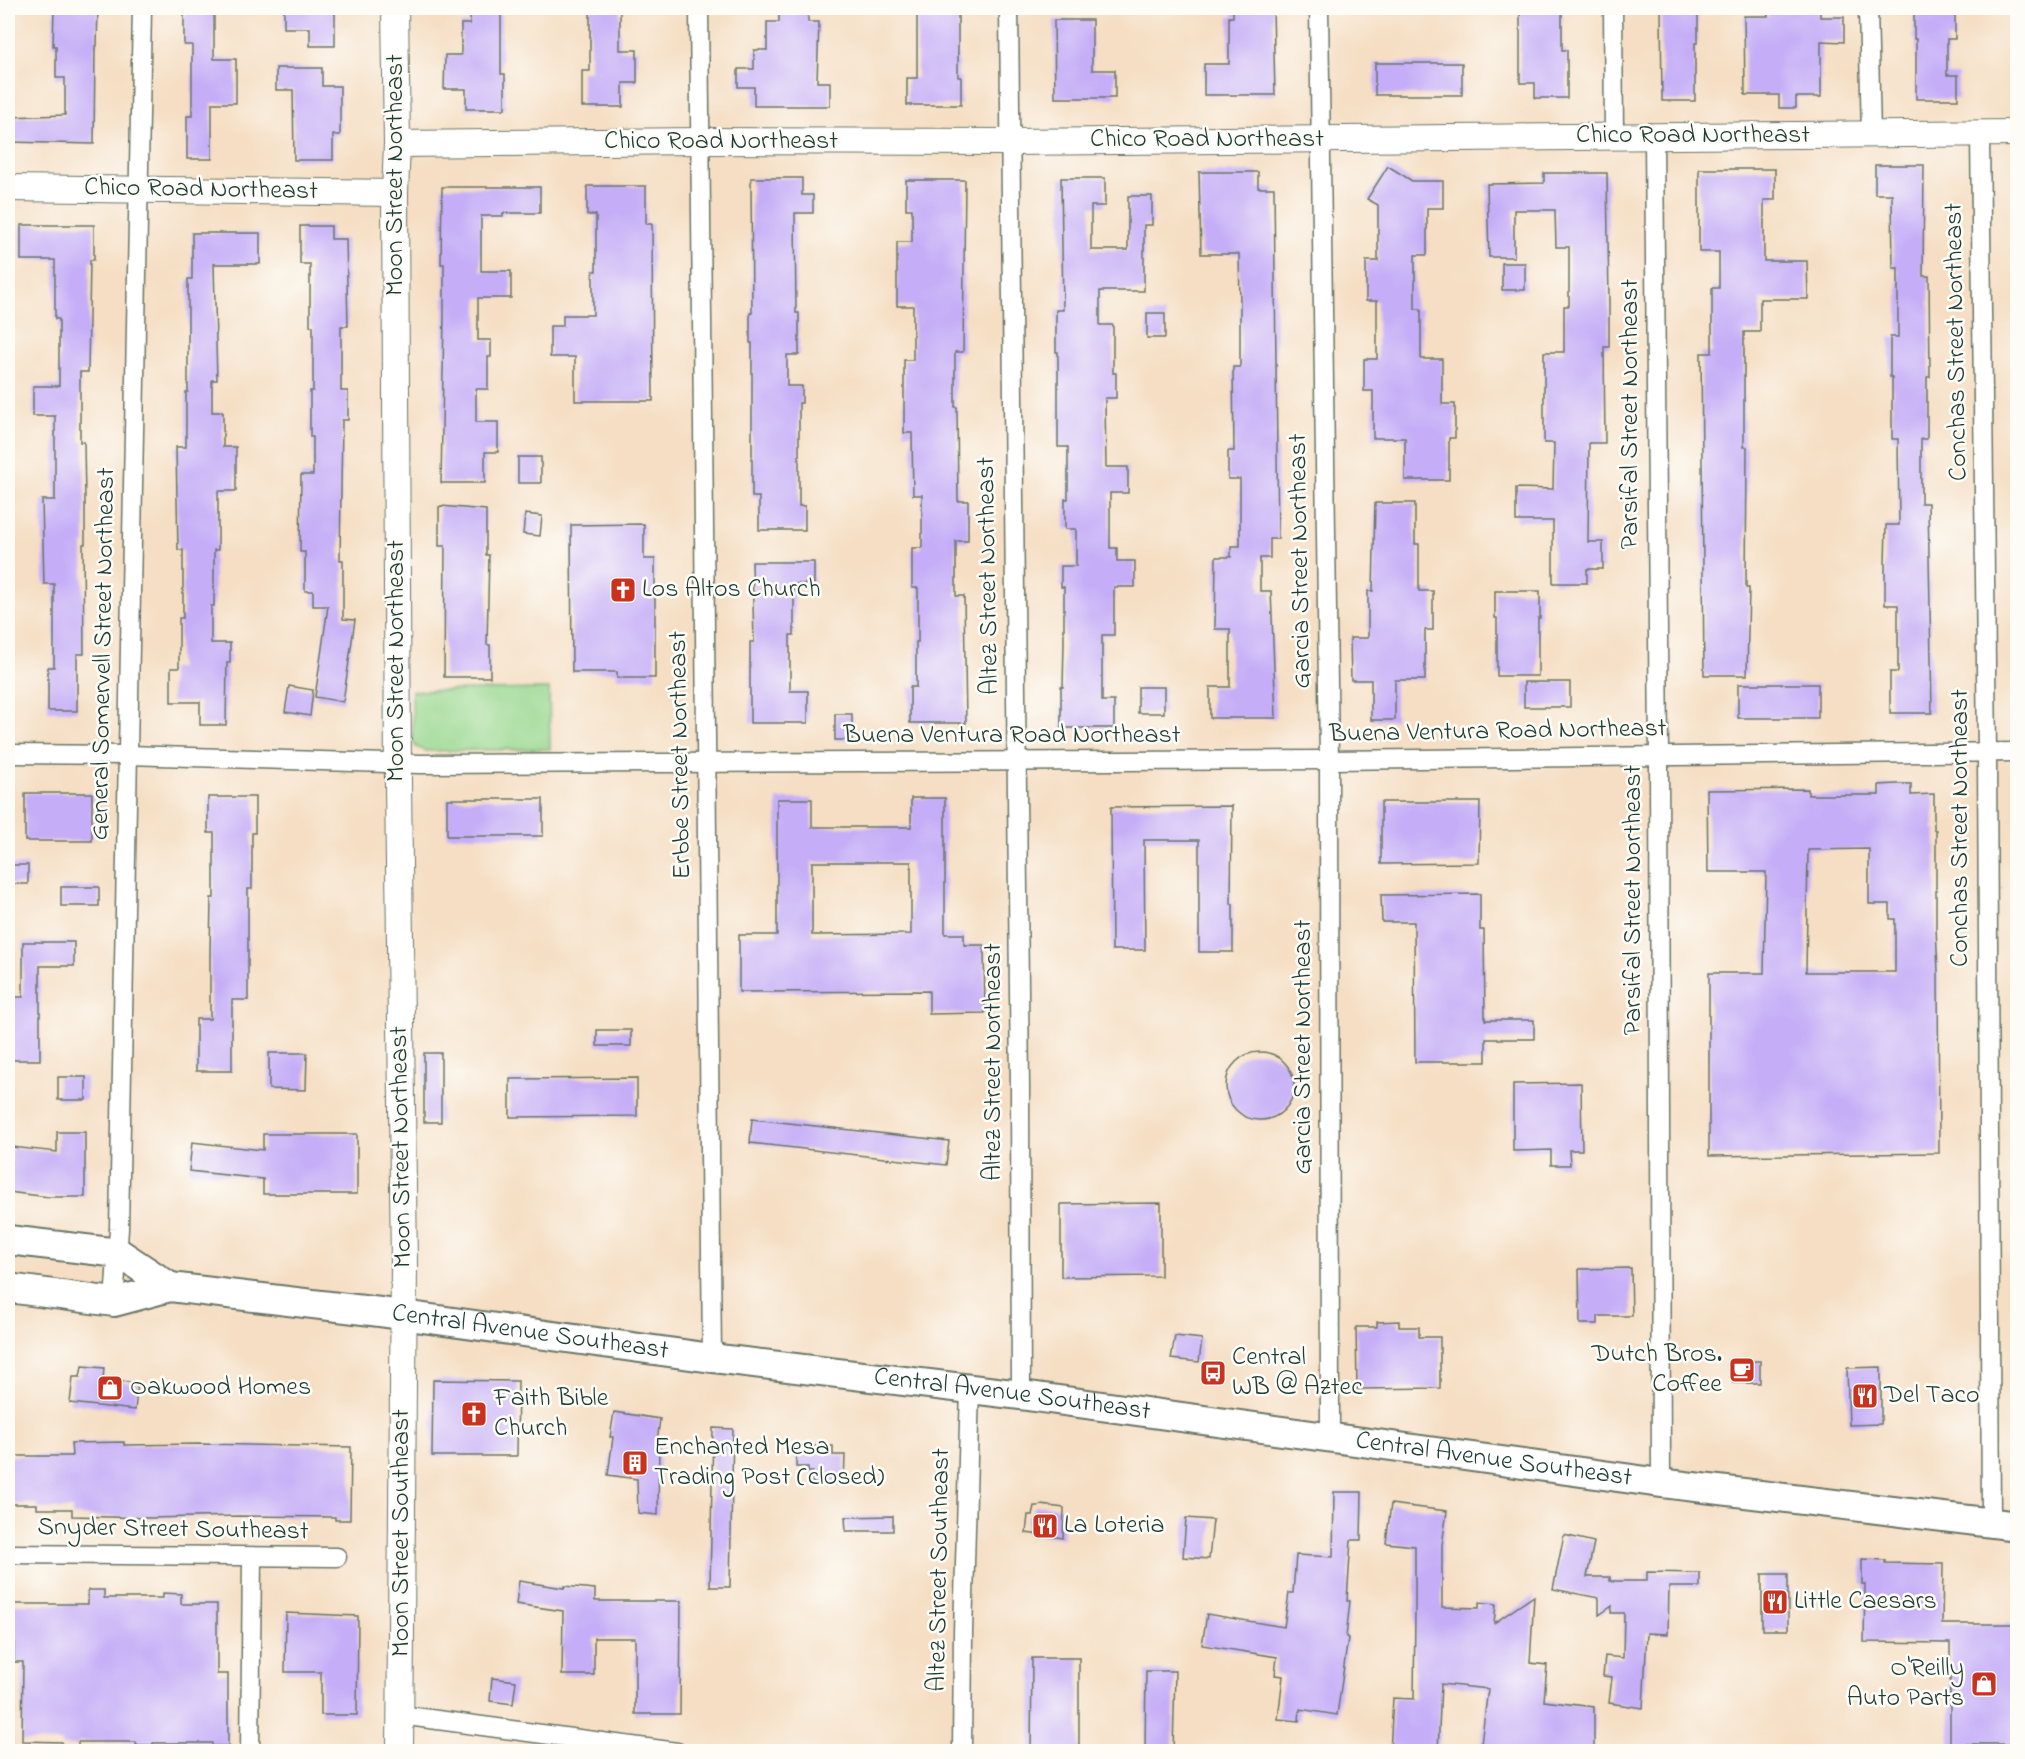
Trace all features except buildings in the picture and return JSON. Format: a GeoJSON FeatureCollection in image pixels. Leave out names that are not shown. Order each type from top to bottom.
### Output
{"type":"FeatureCollection","features":[{"type":"Feature","properties":{"kind":"main road"},"geometry":{"type":"LineString","coordinates":[[8,1240],[119,1253],[170,1287]]}},
{"type":"Feature","properties":{"kind":"main road","name":"Central Avenue Southeast"},"geometry":{"type":"LineString","coordinates":[[8,1288],[114,1302],[170,1287],[403,1315],[712,1358],[1021,1395],[1661,1483],[2004,1524]]}},
{"type":"Feature","properties":{"kind":"street","name":"General Somervell Street Northeast"},"geometry":{"type":"LineString","coordinates":[[114,1302],[119,1253],[142,8]]}},
{"type":"Feature","properties":{"kind":"street","name":"Moon Street Northeast"},"geometry":{"type":"LineString","coordinates":[[395,8],[403,1315]]}},
{"type":"Feature","properties":{"kind":"street","name":"Erbbe Street Northeast"},"geometry":{"type":"LineString","coordinates":[[699,8],[712,1358]]}},
{"type":"Feature","properties":{"kind":"street","name":"Altez Street Northeast"},"geometry":{"type":"LineString","coordinates":[[1009,8],[1021,1395]]}},
{"type":"Feature","properties":{"kind":"street","name":"Garcia Street Northeast"},"geometry":{"type":"LineString","coordinates":[[1319,8],[1329,760],[1330,1438]]}},
{"type":"Feature","properties":{"kind":"street"},"geometry":{"type":"LineString","coordinates":[[1613,8],[1614,136]]}},
{"type":"Feature","properties":{"kind":"street"},"geometry":{"type":"LineString","coordinates":[[1869,8],[1870,134]]}},
{"type":"Feature","properties":{"kind":"street","name":"Chico Road Northeast"},"geometry":{"type":"LineString","coordinates":[[397,144],[700,141],[1009,142],[2018,133]]}},
{"type":"Feature","properties":{"kind":"street","name":"Conchas Street Northeast"},"geometry":{"type":"LineString","coordinates":[[1980,134],[1987,753],[2004,1524]]}},
{"type":"Feature","properties":{"kind":"street","name":"Parsifal Street Northeast"},"geometry":{"type":"LineString","coordinates":[[1654,136],[1661,1483]]}},
{"type":"Feature","properties":{"kind":"street","name":"Chico Road Northeast"},"geometry":{"type":"LineString","coordinates":[[8,188],[395,193]]}},
{"type":"Feature","properties":{"kind":"street","name":"Buena Ventura Road Northeast"},"geometry":{"type":"LineString","coordinates":[[8,754],[128,754],[398,764],[1329,760],[2018,752]]}},
{"type":"Feature","properties":{"kind":"street","name":"Moon Street Southeast"},"geometry":{"type":"LineString","coordinates":[[400,1752],[403,1315]]}},
{"type":"Feature","properties":{"kind":"street","name":"Altez Street Southeast"},"geometry":{"type":"LineString","coordinates":[[962,1752],[970,1389]]}},
{"type":"Feature","properties":{"kind":"street","name":"Snyder Street Southeast"},"geometry":{"type":"LineString","coordinates":[[8,1554],[337,1557]]}},
{"type":"Feature","properties":{"kind":"street"},"geometry":{"type":"LineString","coordinates":[[250,1752],[252,1557]]}},
{"type":"Feature","properties":{"kind":"street"},"geometry":{"type":"LineString","coordinates":[[400,1715],[677,1752]]}},
{"type":"Feature","properties":{"kind":"green space"},"geometry":{"type":"Polygon","coordinates":[[[549,689],[550,749],[426,751],[416,747],[413,741],[412,691],[549,689]]]}},
{"type":"Feature","properties":{"kind":"place","name":"Los Altos Church"},"geometry":{"type":"Point","coordinates":[623,590]}},
{"type":"Feature","properties":{"kind":"place","name":"Dutch Bros. Coffee"},"geometry":{"type":"Point","coordinates":[1742,1370]}},
{"type":"Feature","properties":{"kind":"place","name":"Central WB @ Aztec"},"geometry":{"type":"Point","coordinates":[1213,1373]}},
{"type":"Feature","properties":{"kind":"place","name":"Oakwood Homes"},"geometry":{"type":"Point","coordinates":[110,1388]}},
{"type":"Feature","properties":{"kind":"place","name":"Del Taco"},"geometry":{"type":"Point","coordinates":[1865,1396]}},
{"type":"Feature","properties":{"kind":"place","name":"Faith Bible Church"},"geometry":{"type":"Point","coordinates":[474,1414]}},
{"type":"Feature","properties":{"kind":"place","name":"Enchanted Mesa Trading Post (closed)"},"geometry":{"type":"Point","coordinates":[635,1463]}},
{"type":"Feature","properties":{"kind":"place","name":"La Loteria"},"geometry":{"type":"Point","coordinates":[1045,1526]}},
{"type":"Feature","properties":{"kind":"place","name":"Little Caesars"},"geometry":{"type":"Point","coordinates":[1775,1602]}},
{"type":"Feature","properties":{"kind":"place","name":"O'Reilly Auto Parts"},"geometry":{"type":"Point","coordinates":[1984,1684]}}]}
